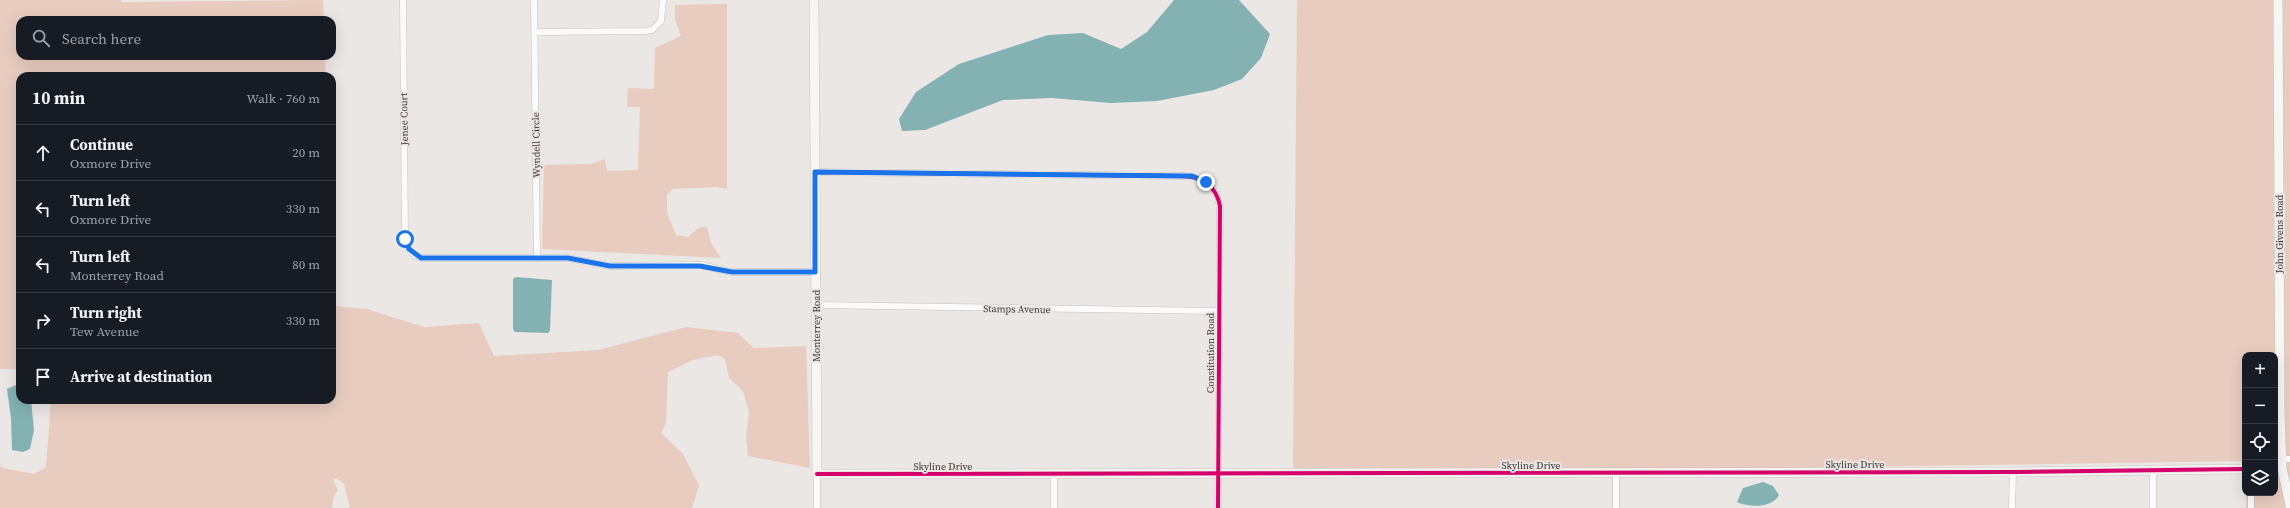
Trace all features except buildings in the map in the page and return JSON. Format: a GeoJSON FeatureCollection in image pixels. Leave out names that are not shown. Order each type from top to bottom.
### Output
{"type":"FeatureCollection","features":[{"type":"Feature","properties":{"kind":"street","name":"Jenee Court"},"geometry":{"type":"LineString","coordinates":[[403,0],[405,239],[409,249],[421,258],[537,258]]}},
{"type":"Feature","properties":{"kind":"street","name":"Wyndell Circle"},"geometry":{"type":"LineString","coordinates":[[534,0],[537,258]]}},
{"type":"Feature","properties":{"kind":"street"},"geometry":{"type":"LineString","coordinates":[[535,32],[652,30],[661,21],[663,0]]}},
{"type":"Feature","properties":{"kind":"street","name":"Monterrey Road"},"geometry":{"type":"LineString","coordinates":[[814,0],[817,508]]}},
{"type":"Feature","properties":{"kind":"street","name":"John Givens Road"},"geometry":{"type":"LineString","coordinates":[[2278,0],[2282,463],[2290,505]]}},
{"type":"Feature","properties":{"kind":"street","name":"Constitution Road"},"geometry":{"type":"LineString","coordinates":[[815,172],[1192,176],[1210,185],[1218,197],[1220,206],[1218,311],[1218,508]]}},
{"type":"Feature","properties":{"kind":"street"},"geometry":{"type":"LineString","coordinates":[[537,258],[568,258],[610,266],[700,266],[732,272],[815,272]]}},
{"type":"Feature","properties":{"kind":"street","name":"Stamps Avenue"},"geometry":{"type":"LineString","coordinates":[[816,305],[1218,311]]}},
{"type":"Feature","properties":{"kind":"street","name":"Skyline Drive"},"geometry":{"type":"LineString","coordinates":[[817,474],[1218,475],[2013,472],[2242,469]]}},
{"type":"Feature","properties":{"kind":"street"},"geometry":{"type":"LineString","coordinates":[[2152,508],[2153,471]]}},
{"type":"Feature","properties":{"kind":"street"},"geometry":{"type":"LineString","coordinates":[[2012,508],[2013,472]]}},
{"type":"Feature","properties":{"kind":"street"},"geometry":{"type":"LineString","coordinates":[[1616,473],[1616,508]]}},
{"type":"Feature","properties":{"kind":"street"},"geometry":{"type":"LineString","coordinates":[[1054,475],[1054,508]]}},
{"type":"Feature","properties":{"kind":"street"},"geometry":{"type":"LineString","coordinates":[[2251,496],[2251,508]]}},
{"type":"Feature","properties":{"kind":"shaded area"},"geometry":{"type":"Polygon","coordinates":[[[0,0],[120,0],[122,2],[323,0],[324,16],[16,16],[16,60],[325,60],[326,72],[16,72],[16,369],[0,369],[0,0]]]}},
{"type":"Feature","properties":{"kind":"shaded area"},"geometry":{"type":"Polygon","coordinates":[[[1297,0],[2274,0],[2276,352],[2242,352],[2242,461],[1786,468],[1293,470],[1297,0]]]}},
{"type":"Feature","properties":{"kind":"shaded area"},"geometry":{"type":"Polygon","coordinates":[[[2282,0],[2290,0],[2290,487],[2286,467],[2284,413],[2282,0]]]}},
{"type":"Feature","properties":{"kind":"shaded area"},"geometry":{"type":"Polygon","coordinates":[[[727,4],[727,189],[716,187],[673,189],[667,195],[667,213],[676,235],[688,237],[700,227],[707,227],[711,243],[721,258],[542,249],[544,165],[591,164],[605,159],[607,171],[638,170],[640,107],[627,107],[628,88],[654,89],[655,48],[681,36],[675,19],[675,5],[727,4]]]}},
{"type":"Feature","properties":{"kind":"shaded area"},"geometry":{"type":"Polygon","coordinates":[[[336,306],[367,309],[424,327],[479,323],[494,356],[598,350],[686,327],[738,333],[754,348],[806,346],[810,468],[748,456],[746,437],[749,412],[743,391],[729,378],[725,359],[718,355],[693,360],[668,372],[666,423],[661,433],[683,454],[699,485],[692,508],[350,508],[344,484],[338,479],[333,479],[338,490],[334,496],[332,508],[0,508],[0,465],[3,468],[34,474],[46,467],[51,404],[336,404],[336,306]]]}},
{"type":"Feature","properties":{"kind":"shaded area"},"geometry":{"type":"Polygon","coordinates":[[[2279,473],[2286,508],[2246,508],[2246,496],[2278,496],[2279,473]]]}},
{"type":"Feature","properties":{"kind":"water"},"geometry":{"type":"Polygon","coordinates":[[[1174,0],[1239,0],[1270,34],[1261,58],[1242,79],[1214,90],[1157,101],[1111,103],[1052,98],[1003,100],[925,130],[902,131],[899,119],[916,92],[959,64],[1048,35],[1083,33],[1121,49],[1147,32],[1174,0]]]}},
{"type":"Feature","properties":{"kind":"water"},"geometry":{"type":"Polygon","coordinates":[[[516,277],[552,280],[550,331],[548,333],[515,332],[513,329],[513,279],[516,277]]]}},
{"type":"Feature","properties":{"kind":"water"},"geometry":{"type":"Polygon","coordinates":[[[16,385],[16,404],[31,404],[34,430],[30,449],[23,452],[12,450],[11,418],[7,389],[16,385]]]}},
{"type":"Feature","properties":{"kind":"water"},"geometry":{"type":"Polygon","coordinates":[[[1763,482],[1773,486],[1779,495],[1776,499],[1766,505],[1760,506],[1737,502],[1743,488],[1763,482]]]}},
{"type":"Feature","properties":{"kind":"cycle path"},"geometry":{"type":"LineString","coordinates":[[815,172],[1183,176],[1197,178],[1208,184],[1215,193],[1220,206],[1218,508]]}},
{"type":"Feature","properties":{"kind":"cycle path"},"geometry":{"type":"LineString","coordinates":[[817,474],[2013,472],[2242,469]]}},
{"type":"Feature","properties":{"kind":"route"},"geometry":{"type":"LineString","coordinates":[[405,239],[406,244],[413,254],[421,258],[568,258],[610,266],[700,266],[732,272],[815,272],[815,172],[1192,176],[1206,182]]}}]}
